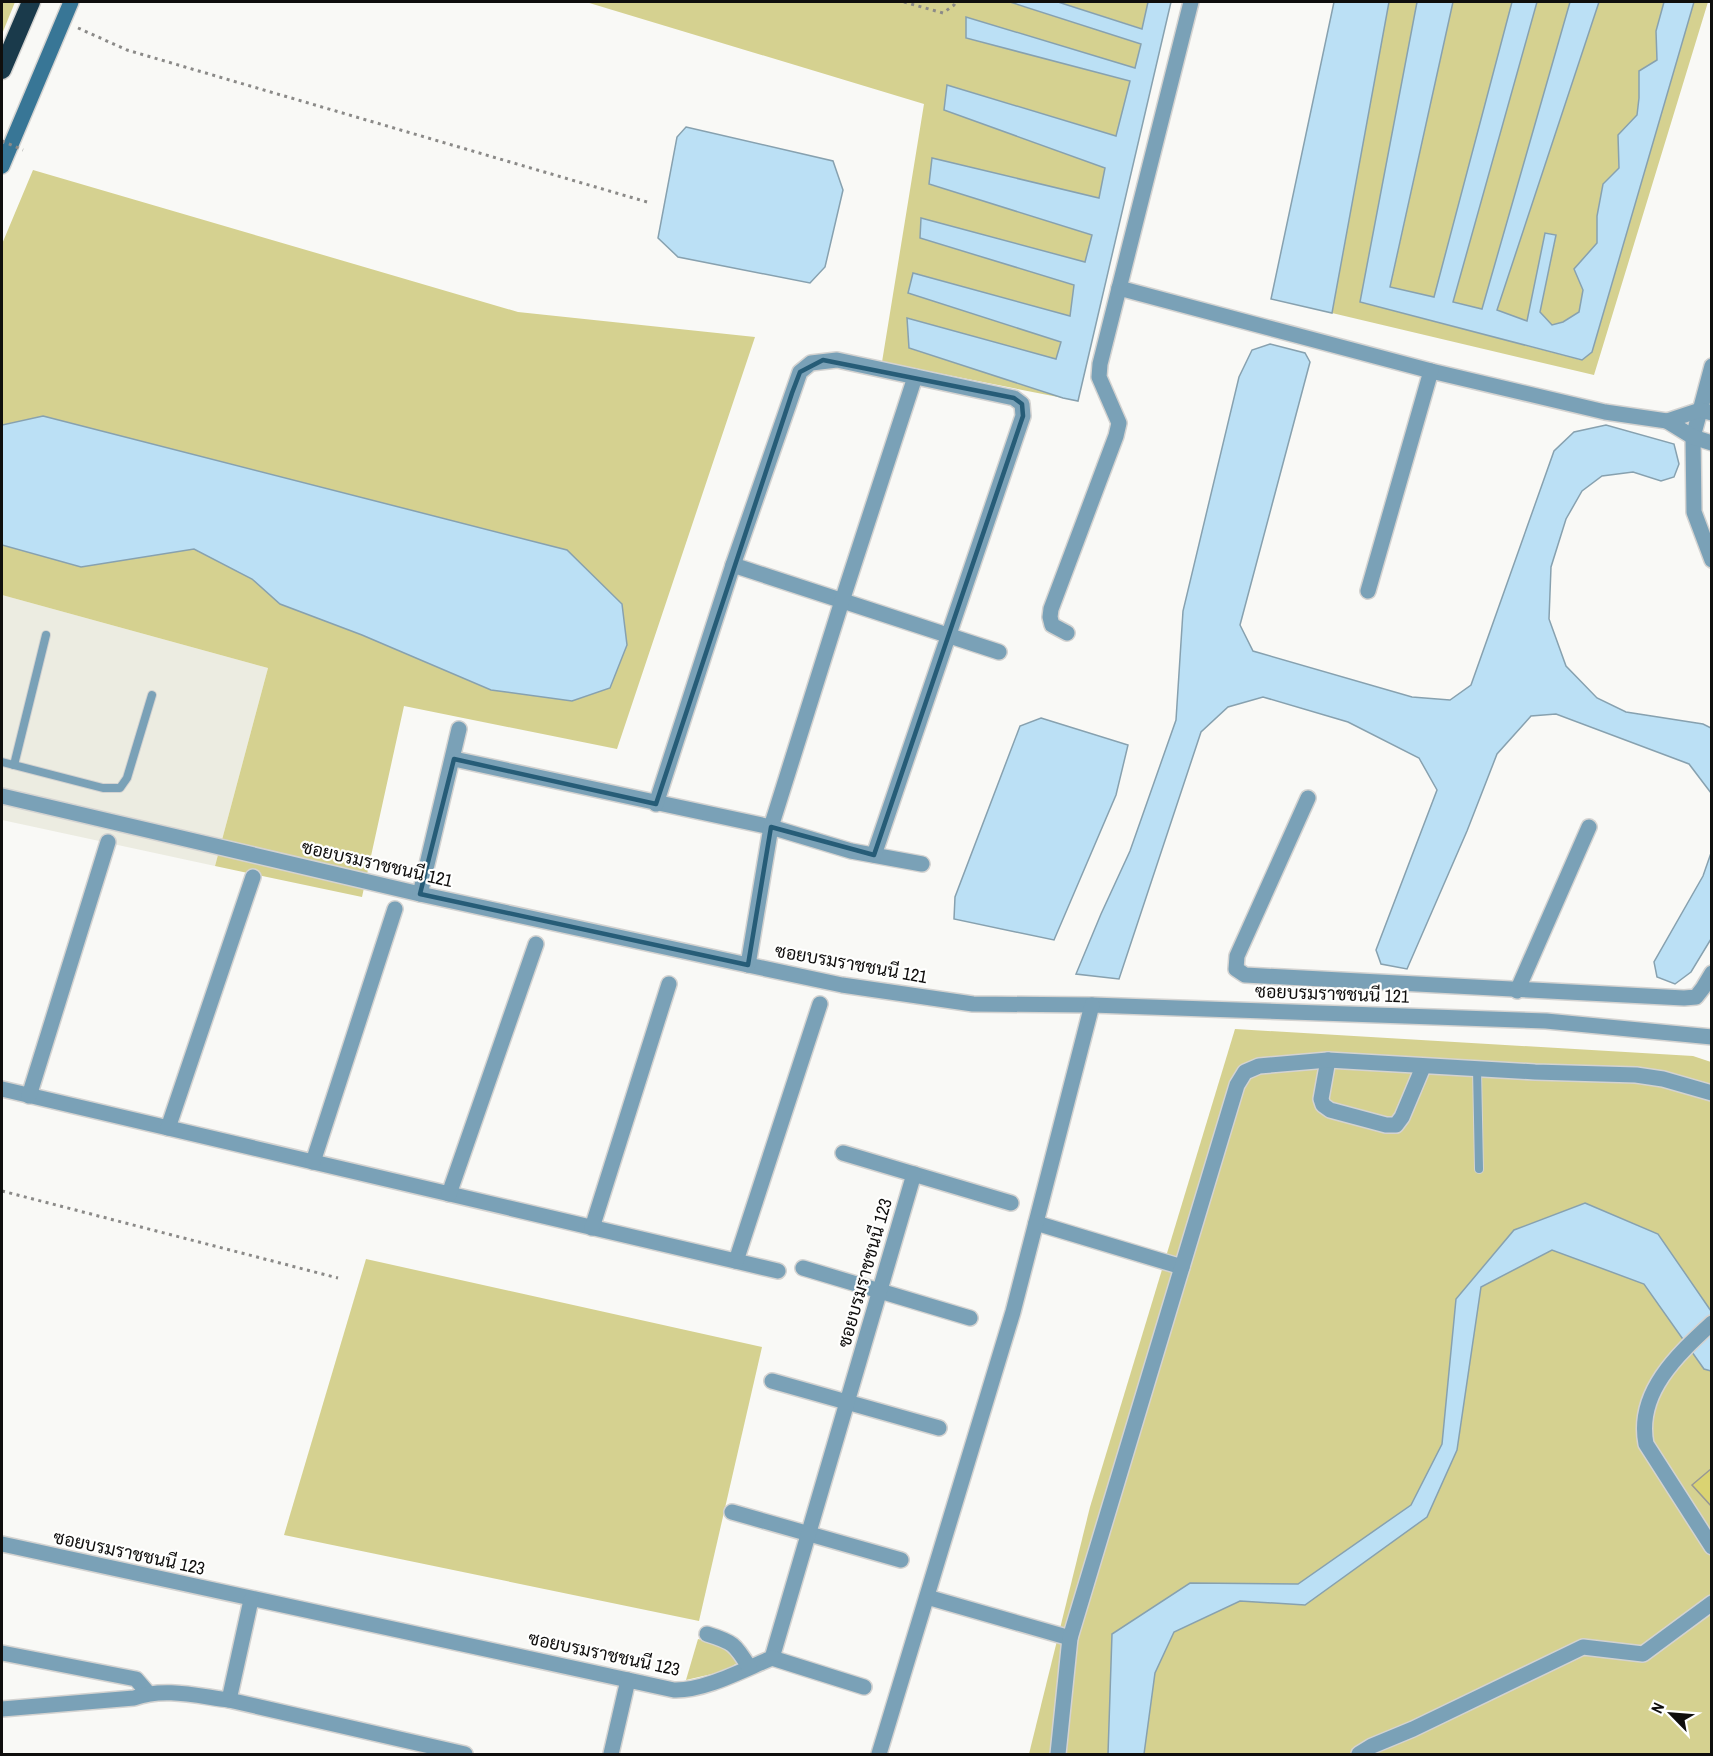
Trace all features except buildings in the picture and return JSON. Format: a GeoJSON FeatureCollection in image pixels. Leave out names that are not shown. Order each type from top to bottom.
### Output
{"type":"FeatureCollection","features":[{"type":"Feature","properties":{"kind":"highway"},"geometry":{"type":"LineString","coordinates":[[2,70],[31,2]]}},
{"type":"Feature","properties":{"kind":"main road"},"geometry":{"type":"LineString","coordinates":[[2,166],[70,2]]}},
{"type":"Feature","properties":{"kind":"street"},"geometry":{"type":"LineString","coordinates":[[1066,633],[1052,625],[1051,609],[1119,423],[1099,376],[1100,363],[1191,2]]}},
{"type":"Feature","properties":{"kind":"street"},"geometry":{"type":"LineString","coordinates":[[1119,288],[1431,371],[1605,412],[1667,421],[1706,411]]}},
{"type":"Feature","properties":{"kind":"street"},"geometry":{"type":"LineString","coordinates":[[656,804],[733,565],[800,372],[811,363],[837,360],[1014,398],[1022,404],[1023,416],[874,855]]}},
{"type":"Feature","properties":{"kind":"street"},"geometry":{"type":"LineString","coordinates":[[1712,366],[1706,411],[1693,437],[1694,512],[1712,560]]}},
{"type":"Feature","properties":{"kind":"street"},"geometry":{"type":"LineString","coordinates":[[1368,591],[1431,371]]}},
{"type":"Feature","properties":{"kind":"street"},"geometry":{"type":"LineString","coordinates":[[748,965],[771,827],[915,377]]}},
{"type":"Feature","properties":{"kind":"street"},"geometry":{"type":"LineString","coordinates":[[1667,421],[1693,437],[1712,442]]}},
{"type":"Feature","properties":{"kind":"street"},"geometry":{"type":"LineString","coordinates":[[733,565],[999,652]]}},
{"type":"Feature","properties":{"kind":"street"},"geometry":{"type":"LineString","coordinates":[[420,894],[454,759],[459,729]]}},
{"type":"Feature","properties":{"kind":"street"},"geometry":{"type":"LineString","coordinates":[[454,759],[771,827],[851,851],[922,864]]}},
{"type":"Feature","properties":{"kind":"street","name":"ซอยบรมราชชนนี 121"},"geometry":{"type":"LineString","coordinates":[[2,796],[420,894],[748,965],[842,985],[973,1004],[1092,1005],[1546,1022],[1712,1037]]}},
{"type":"Feature","properties":{"kind":"street"},"geometry":{"type":"LineString","coordinates":[[1308,798],[1237,956],[1236,969],[1245,975],[1684,998],[1696,997],[1712,974]]}},
{"type":"Feature","properties":{"kind":"street"},"geometry":{"type":"LineString","coordinates":[[1517,991],[1589,827]]}},
{"type":"Feature","properties":{"kind":"street"},"geometry":{"type":"LineString","coordinates":[[30,1096],[108,842]]}},
{"type":"Feature","properties":{"kind":"street"},"geometry":{"type":"LineString","coordinates":[[168,1128],[253,877]]}},
{"type":"Feature","properties":{"kind":"street"},"geometry":{"type":"LineString","coordinates":[[313,1162],[395,909]]}},
{"type":"Feature","properties":{"kind":"street"},"geometry":{"type":"LineString","coordinates":[[449,1194],[536,944]]}},
{"type":"Feature","properties":{"kind":"street"},"geometry":{"type":"LineString","coordinates":[[592,1228],[669,984]]}},
{"type":"Feature","properties":{"kind":"street"},"geometry":{"type":"LineString","coordinates":[[736,1261],[820,1004]]}},
{"type":"Feature","properties":{"kind":"street"},"geometry":{"type":"LineString","coordinates":[[879,1755],[1014,1312],[1092,1005]]}},
{"type":"Feature","properties":{"kind":"street"},"geometry":{"type":"LineString","coordinates":[[1328,1060],[1321,1099],[1323,1105],[1330,1110],[1386,1125],[1396,1125],[1402,1117],[1423,1067]]}},
{"type":"Feature","properties":{"kind":"street"},"geometry":{"type":"LineString","coordinates":[[1058,1755],[1070,1638],[1238,1085],[1245,1072],[1259,1066],[1328,1060],[1423,1067],[1636,1076],[1663,1079],[1712,1093]]}},
{"type":"Feature","properties":{"kind":"street"},"geometry":{"type":"LineString","coordinates":[[2,1089],[778,1271]]}},
{"type":"Feature","properties":{"kind":"street"},"geometry":{"type":"LineString","coordinates":[[843,1152],[1011,1203]]}},
{"type":"Feature","properties":{"kind":"street","name":"ซอยบรมราชชนนี 123"},"geometry":{"type":"LineString","coordinates":[[2,1545],[674,1690],[685,1691],[772,1658],[914,1174]]}},
{"type":"Feature","properties":{"kind":"street"},"geometry":{"type":"LineString","coordinates":[[1036,1223],[1182,1267]]}},
{"type":"Feature","properties":{"kind":"street"},"geometry":{"type":"LineString","coordinates":[[803,1268],[880,1293],[970,1318]]}},
{"type":"Feature","properties":{"kind":"street"},"geometry":{"type":"LineString","coordinates":[[1712,1323],[1684,1348],[1655,1384],[1643,1430],[1646,1444],[1712,1547]]}},
{"type":"Feature","properties":{"kind":"street"},"geometry":{"type":"LineString","coordinates":[[772,1381],[939,1428]]}},
{"type":"Feature","properties":{"kind":"street"},"geometry":{"type":"LineString","coordinates":[[732,1512],[901,1560]]}},
{"type":"Feature","properties":{"kind":"street"},"geometry":{"type":"LineString","coordinates":[[927,1597],[1070,1638]]}},
{"type":"Feature","properties":{"kind":"street"},"geometry":{"type":"LineString","coordinates":[[229,1700],[251,1600]]}},
{"type":"Feature","properties":{"kind":"street"},"geometry":{"type":"LineString","coordinates":[[1359,1755],[1372,1746],[1413,1729],[1583,1647],[1643,1654],[1712,1603]]}},
{"type":"Feature","properties":{"kind":"street"},"geometry":{"type":"LineString","coordinates":[[707,1634],[729,1641],[737,1647],[749,1667]]}},
{"type":"Feature","properties":{"kind":"street"},"geometry":{"type":"LineString","coordinates":[[2,1653],[136,1679],[148,1693]]}},
{"type":"Feature","properties":{"kind":"street"},"geometry":{"type":"LineString","coordinates":[[772,1658],[864,1687]]}},
{"type":"Feature","properties":{"kind":"street"},"geometry":{"type":"LineString","coordinates":[[610,1755],[628,1680]]}},
{"type":"Feature","properties":{"kind":"street"},"geometry":{"type":"LineString","coordinates":[[2,1709],[134,1698],[148,1693],[163,1692],[229,1700],[465,1755]]}},
{"type":"Feature","properties":{"kind":"lane"},"geometry":{"type":"LineString","coordinates":[[14,765],[46,635]]}},
{"type":"Feature","properties":{"kind":"lane"},"geometry":{"type":"LineString","coordinates":[[2,762],[103,788],[120,788],[127,778],[152,695]]}},
{"type":"Feature","properties":{"kind":"lane"},"geometry":{"type":"LineString","coordinates":[[1477,1069],[1479,1169]]}},
{"type":"Feature","properties":{"kind":"path"},"geometry":{"type":"LineString","coordinates":[[904,2],[943,13],[955,2]]}},
{"type":"Feature","properties":{"kind":"path"},"geometry":{"type":"LineString","coordinates":[[62,21],[127,50],[647,202]]}},
{"type":"Feature","properties":{"kind":"path"},"geometry":{"type":"LineString","coordinates":[[2,141],[23,150]]}},
{"type":"Feature","properties":{"kind":"path"},"geometry":{"type":"LineString","coordinates":[[2,1191],[338,1278]]}},
{"type":"Feature","properties":{"kind":"highlighted area"},"geometry":{"type":"Polygon","coordinates":[[[823,360],[1014,398],[1022,404],[1023,416],[874,855],[771,827],[748,965],[420,894],[454,759],[656,804],[792,393],[800,372],[823,360]]]}},
{"type":"Feature","properties":{"kind":"shaded area"},"geometry":{"type":"Polygon","coordinates":[[[2,2],[15,2],[2,34],[2,2]]]}},
{"type":"Feature","properties":{"kind":"shaded area"},"geometry":{"type":"Polygon","coordinates":[[[586,2],[1010,2],[1141,44],[1135,68],[966,18],[966,38],[1130,81],[1116,136],[947,85],[944,110],[1106,168],[1099,199],[929,184],[1092,235],[1085,262],[921,219],[920,238],[1075,285],[1070,317],[914,273],[908,292],[1061,342],[1057,360],[907,318],[909,348],[1063,398],[882,362],[924,104],[586,2]]]}},
{"type":"Feature","properties":{"kind":"shaded area"},"geometry":{"type":"Polygon","coordinates":[[[1058,2],[1148,2],[1143,29],[1058,2]]]}},
{"type":"Feature","properties":{"kind":"shaded area"},"geometry":{"type":"Polygon","coordinates":[[[1389,2],[1417,2],[1360,302],[1581,360],[1592,352],[1694,2],[1708,2],[1594,375],[1332,313],[1389,2]]]}},
{"type":"Feature","properties":{"kind":"shaded area"},"geometry":{"type":"Polygon","coordinates":[[[1453,2],[1512,2],[1434,297],[1390,288],[1453,2]]]}},
{"type":"Feature","properties":{"kind":"shaded area"},"geometry":{"type":"Polygon","coordinates":[[[1537,2],[1570,2],[1482,309],[1453,302],[1537,2]]]}},
{"type":"Feature","properties":{"kind":"shaded area"},"geometry":{"type":"Polygon","coordinates":[[[1599,2],[1664,2],[1656,31],[1657,60],[1639,71],[1637,115],[1618,135],[1619,169],[1603,184],[1597,216],[1597,243],[1574,269],[1583,290],[1579,312],[1552,326],[1540,312],[1556,236],[1545,233],[1527,322],[1497,310],[1599,2]]]}},
{"type":"Feature","properties":{"kind":"shaded area"},"geometry":{"type":"Polygon","coordinates":[[[33,170],[518,312],[755,337],[617,749],[404,706],[362,897],[215,866],[268,668],[2,595],[2,244],[33,170]]]}},
{"type":"Feature","properties":{"kind":"shaded area"},"geometry":{"type":"Polygon","coordinates":[[[2,595],[268,668],[215,866],[2,820],[2,595]]]}},
{"type":"Feature","properties":{"kind":"shaded area"},"geometry":{"type":"Polygon","coordinates":[[[1235,1029],[1693,1056],[1711,1062],[1711,1754],[1029,1754],[1090,1507],[1235,1029]]]}},
{"type":"Feature","properties":{"kind":"shaded area"},"geometry":{"type":"Polygon","coordinates":[[[366,1259],[762,1347],[699,1621],[284,1535],[366,1259]]]}},
{"type":"Feature","properties":{"kind":"shaded area"},"geometry":{"type":"Polygon","coordinates":[[[698,1639],[730,1647],[740,1661],[725,1671],[686,1680],[698,1639]]]}},
{"type":"Feature","properties":{"kind":"water"},"geometry":{"type":"Polygon","coordinates":[[[1010,2],[1058,2],[1142,29],[1148,2],[1171,2],[1078,401],[909,348],[907,318],[1056,359],[1061,342],[908,293],[913,273],[1070,316],[1074,285],[920,238],[921,218],[1085,262],[1092,235],[929,184],[932,158],[1099,198],[1105,168],[944,110],[947,85],[1116,136],[1130,81],[966,38],[966,17],[1135,68],[1141,44],[1010,2]]]}},
{"type":"Feature","properties":{"kind":"water"},"geometry":{"type":"Polygon","coordinates":[[[1334,2],[1389,2],[1332,313],[1271,299],[1334,2]]]}},
{"type":"Feature","properties":{"kind":"water"},"geometry":{"type":"Polygon","coordinates":[[[1417,2],[1453,2],[1390,287],[1434,297],[1512,2],[1537,2],[1453,302],[1482,309],[1570,2],[1599,2],[1497,310],[1527,321],[1545,233],[1556,235],[1540,312],[1552,325],[1563,322],[1579,312],[1583,290],[1574,269],[1597,243],[1597,216],[1603,184],[1619,168],[1618,135],[1637,115],[1639,71],[1657,60],[1656,31],[1664,2],[1694,2],[1592,352],[1582,360],[1360,302],[1417,2]]]}},
{"type":"Feature","properties":{"kind":"water"},"geometry":{"type":"Polygon","coordinates":[[[686,127],[833,161],[843,190],[825,267],[810,283],[678,257],[658,238],[677,137],[686,127]]]}},
{"type":"Feature","properties":{"kind":"water"},"geometry":{"type":"Polygon","coordinates":[[[1270,344],[1305,353],[1310,362],[1240,625],[1253,651],[1412,697],[1450,700],[1471,685],[1554,451],[1574,432],[1606,425],[1674,444],[1679,464],[1674,477],[1661,481],[1633,472],[1602,476],[1582,491],[1566,519],[1551,567],[1549,619],[1566,666],[1597,698],[1626,712],[1703,724],[1711,728],[1711,793],[1689,764],[1556,714],[1531,716],[1497,754],[1467,831],[1407,969],[1381,964],[1376,950],[1437,790],[1419,758],[1348,722],[1263,697],[1228,707],[1201,732],[1119,979],[1076,974],[1130,851],[1176,720],[1183,611],[1239,377],[1252,350],[1270,344]]]}},
{"type":"Feature","properties":{"kind":"water"},"geometry":{"type":"Polygon","coordinates":[[[43,416],[567,550],[622,604],[627,645],[610,688],[572,701],[491,690],[362,635],[280,604],[252,579],[194,549],[81,567],[2,545],[2,425],[43,416]]]}},
{"type":"Feature","properties":{"kind":"water"},"geometry":{"type":"Polygon","coordinates":[[[1041,718],[1128,745],[1116,795],[1054,940],[954,919],[955,897],[1020,726],[1041,718]]]}},
{"type":"Feature","properties":{"kind":"water"},"geometry":{"type":"Polygon","coordinates":[[[1711,853],[1711,939],[1691,972],[1675,984],[1657,977],[1654,962],[1703,876],[1711,853]]]}},
{"type":"Feature","properties":{"kind":"water"},"geometry":{"type":"Polygon","coordinates":[[[1585,1203],[1658,1234],[1711,1311],[1711,1371],[1704,1369],[1644,1284],[1552,1250],[1481,1287],[1457,1450],[1427,1517],[1305,1605],[1240,1601],[1174,1632],[1155,1673],[1144,1754],[1108,1754],[1112,1634],[1190,1583],[1298,1584],[1411,1505],[1442,1444],[1456,1299],[1514,1230],[1585,1203]]]}}]}
